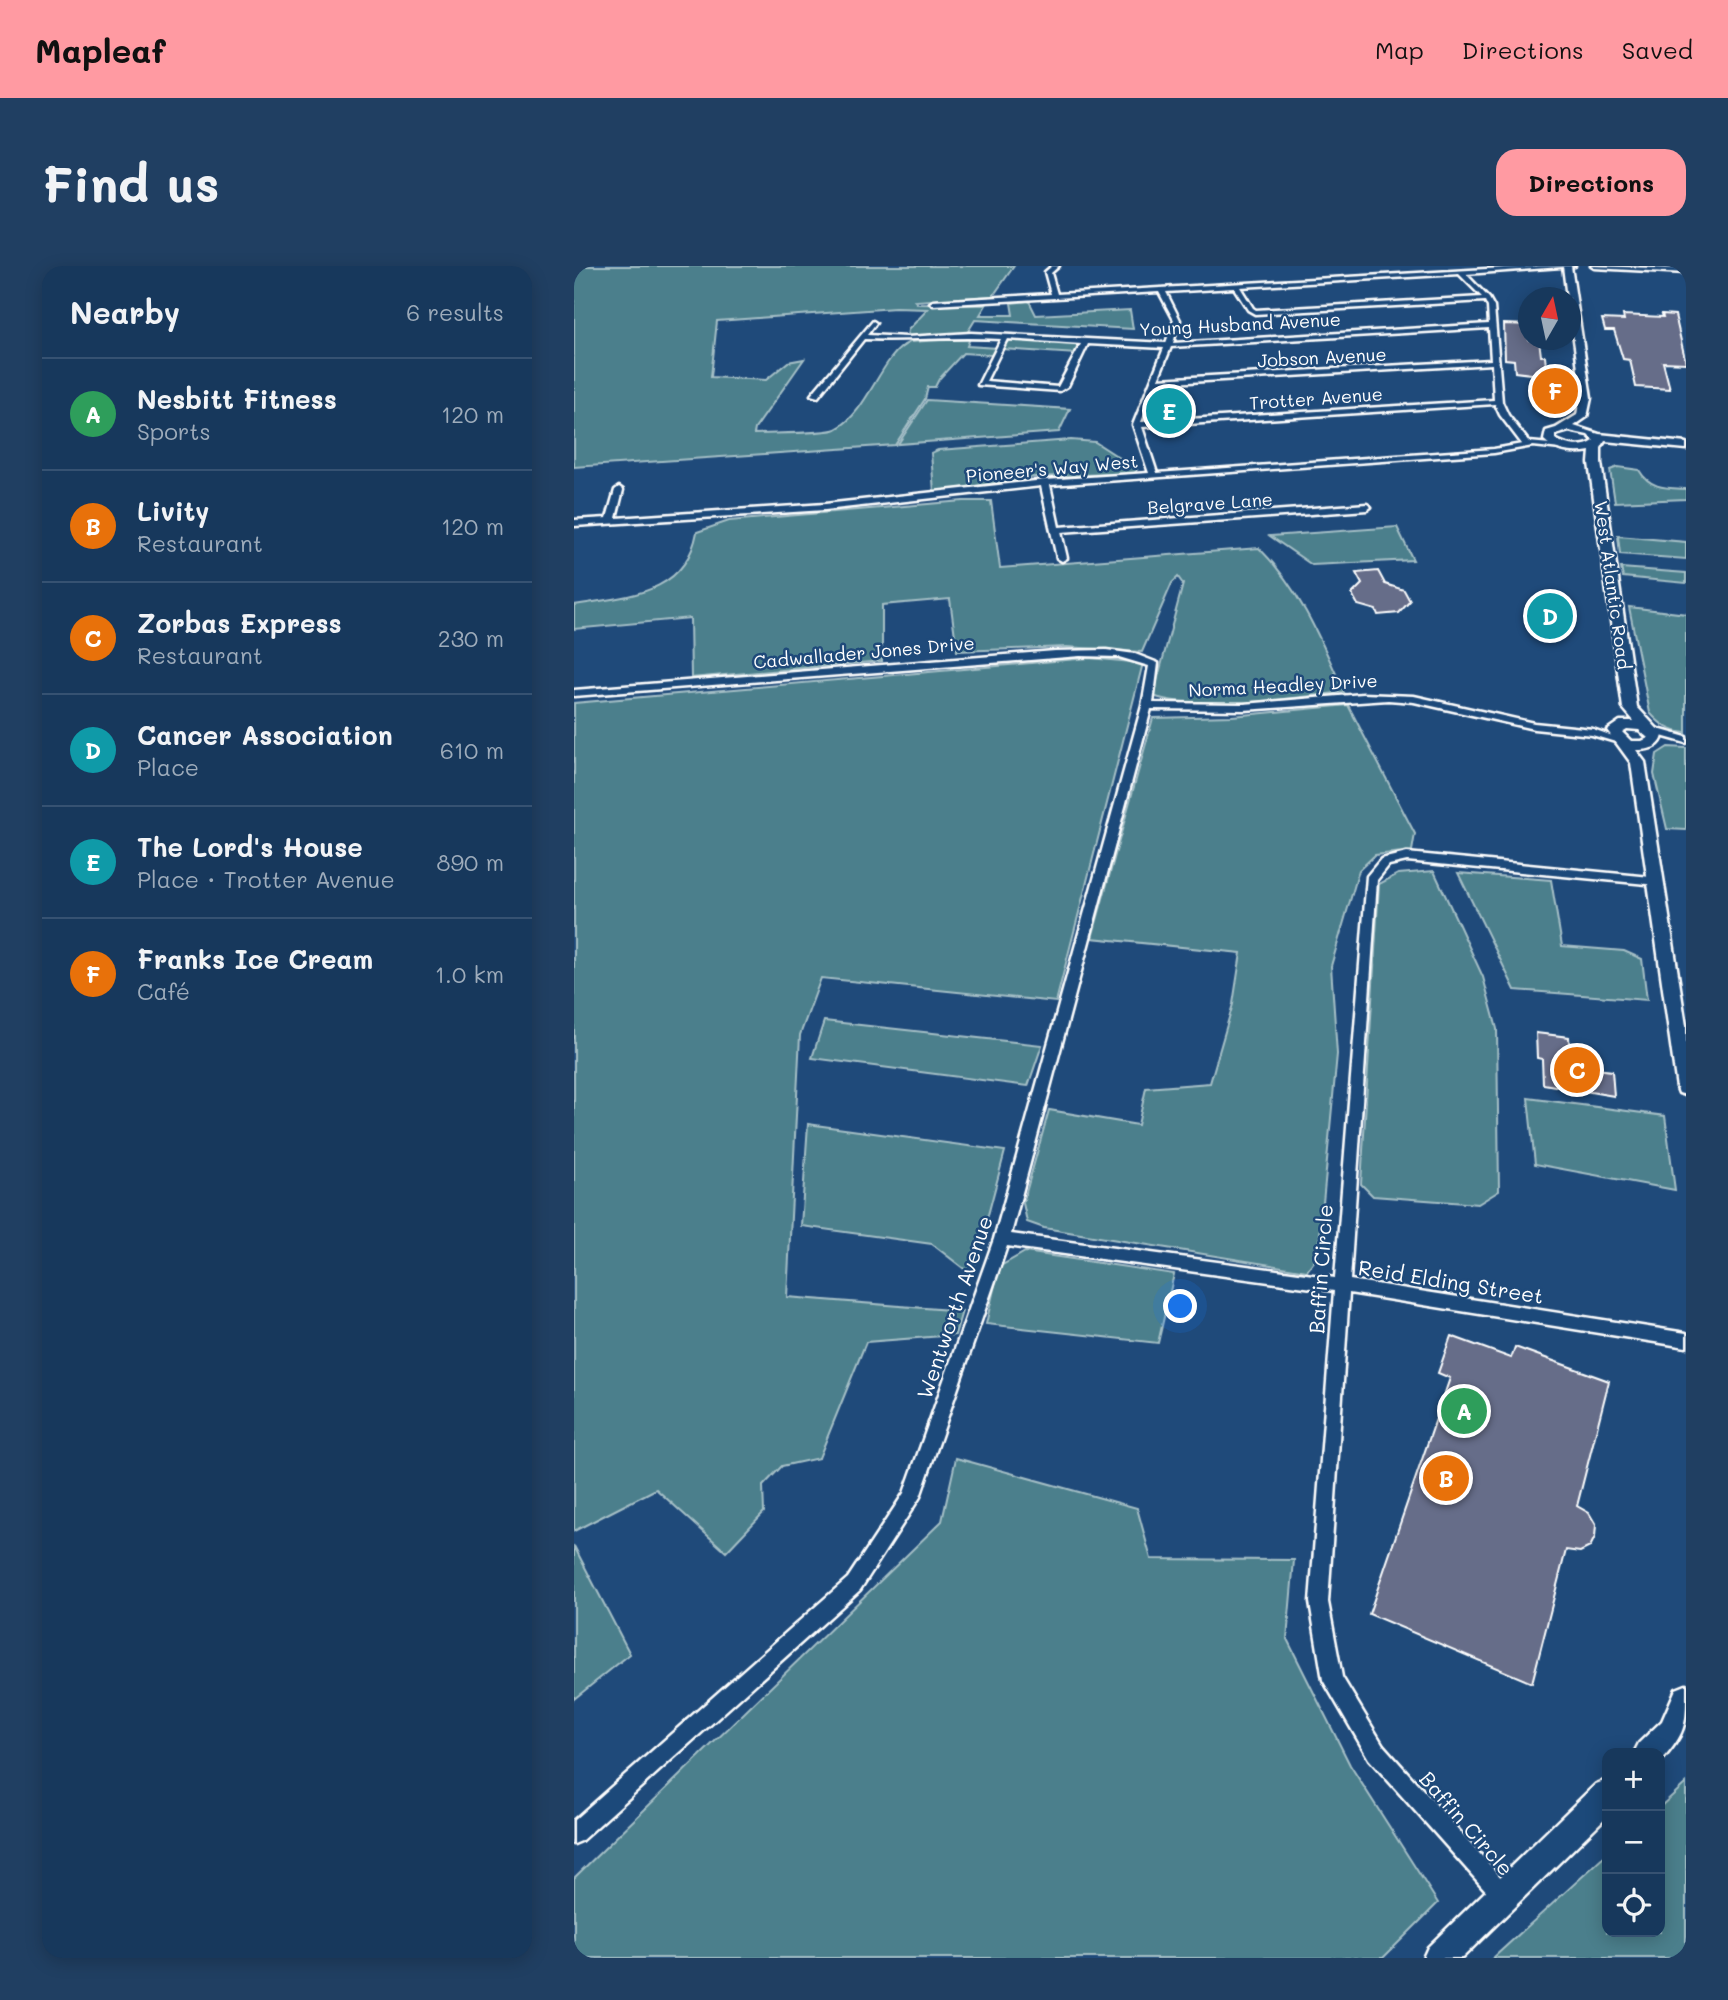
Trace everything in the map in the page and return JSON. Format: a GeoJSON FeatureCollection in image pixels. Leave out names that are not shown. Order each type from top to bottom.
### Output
{"type":"FeatureCollection","features":[{"type":"Feature","properties":{"kind":"main road"},"geometry":{"type":"LineString","coordinates":[[1569,266],[1586,394],[1581,417],[1596,440]]}},
{"type":"Feature","properties":{"kind":"main road"},"geometry":{"type":"LineString","coordinates":[[1581,417],[1548,436],[1549,440],[1580,452],[1595,463]]}},
{"type":"Feature","properties":{"kind":"main road"},"geometry":{"type":"LineString","coordinates":[[1561,429],[1578,429],[1596,440]]}},
{"type":"Feature","properties":{"kind":"main road"},"geometry":{"type":"LineString","coordinates":[[1565,448],[1596,440],[1686,446]]}},
{"type":"Feature","properties":{"kind":"main road","name":"West Atlantic Road"},"geometry":{"type":"LineString","coordinates":[[1596,440],[1595,463],[1630,708]]}},
{"type":"Feature","properties":{"kind":"main road"},"geometry":{"type":"LineString","coordinates":[[1619,734],[1630,708]]}},
{"type":"Feature","properties":{"kind":"main road"},"geometry":{"type":"LineString","coordinates":[[1630,708],[1651,736]]}},
{"type":"Feature","properties":{"kind":"main road"},"geometry":{"type":"LineString","coordinates":[[1619,734],[1631,723],[1651,736]]}},
{"type":"Feature","properties":{"kind":"main road"},"geometry":{"type":"LineString","coordinates":[[1619,734],[1636,746],[1651,736]]}},
{"type":"Feature","properties":{"kind":"main road"},"geometry":{"type":"LineString","coordinates":[[1619,734],[1638,762],[1686,1088]]}},
{"type":"Feature","properties":{"kind":"main road"},"geometry":{"type":"LineString","coordinates":[[1638,762],[1651,736]]}},
{"type":"Feature","properties":{"kind":"main road"},"geometry":{"type":"LineString","coordinates":[[1655,1748],[1679,1729],[1686,1699]]}},
{"type":"Feature","properties":{"kind":"main road"},"geometry":{"type":"LineString","coordinates":[[1439,1958],[1602,1800]]}},
{"type":"Feature","properties":{"kind":"street"},"geometry":{"type":"LineString","coordinates":[[1055,297],[1048,272],[1056,266]]}},
{"type":"Feature","properties":{"kind":"street"},"geometry":{"type":"LineString","coordinates":[[1439,266],[1447,275]]}},
{"type":"Feature","properties":{"kind":"street"},"geometry":{"type":"LineString","coordinates":[[933,303],[1569,266]]}},
{"type":"Feature","properties":{"kind":"street"},"geometry":{"type":"LineString","coordinates":[[1594,266],[1686,271]]}},
{"type":"Feature","properties":{"kind":"street"},"geometry":{"type":"LineString","coordinates":[[1462,274],[1487,299],[1493,326],[1498,402],[1504,415],[1530,444]]}},
{"type":"Feature","properties":{"kind":"street"},"geometry":{"type":"LineString","coordinates":[[1237,287],[1250,309],[1255,312],[1487,299]]}},
{"type":"Feature","properties":{"kind":"street"},"geometry":{"type":"LineString","coordinates":[[1153,474],[1137,425],[1177,320],[1162,291]]}},
{"type":"Feature","properties":{"kind":"street"},"geometry":{"type":"LineString","coordinates":[[816,395],[873,323]]}},
{"type":"Feature","properties":{"kind":"street","name":"Young Husband Avenue"},"geometry":{"type":"LineString","coordinates":[[863,337],[907,339],[971,335],[1168,345],[1493,326]]}},
{"type":"Feature","properties":{"kind":"street"},"geometry":{"type":"LineString","coordinates":[[1005,337],[981,383],[1060,389],[1064,386],[1085,342]]}},
{"type":"Feature","properties":{"kind":"street","name":"Jobson Avenue"},"geometry":{"type":"LineString","coordinates":[[1153,382],[1494,362]]}},
{"type":"Feature","properties":{"kind":"street","name":"Trotter Avenue"},"geometry":{"type":"LineString","coordinates":[[1137,425],[1498,402]]}},
{"type":"Feature","properties":{"kind":"street","name":"Pioneer's Way West"},"geometry":{"type":"LineString","coordinates":[[574,523],[825,507],[1045,483],[1494,450],[1530,444],[1548,436]]}},
{"type":"Feature","properties":{"kind":"street","name":"Pioneer's Way West"},"geometry":{"type":"LineString","coordinates":[[1530,444],[1565,448]]}},
{"type":"Feature","properties":{"kind":"street"},"geometry":{"type":"LineString","coordinates":[[1045,483],[1062,558]]}},
{"type":"Feature","properties":{"kind":"street"},"geometry":{"type":"LineString","coordinates":[[611,520],[619,490]]}},
{"type":"Feature","properties":{"kind":"street","name":"Belgrave Lane"},"geometry":{"type":"LineString","coordinates":[[1056,530],[1367,507]]}},
{"type":"Feature","properties":{"kind":"street","name":"Cadwallader Jones Drive"},"geometry":{"type":"LineString","coordinates":[[574,694],[1055,654],[1124,655],[1143,658],[1154,665]]}},
{"type":"Feature","properties":{"kind":"street","name":"Wentworth Avenue"},"geometry":{"type":"LineString","coordinates":[[574,1835],[854,1584],[911,1497],[1002,1239],[1147,706],[1154,665]]}},
{"type":"Feature","properties":{"kind":"street","name":"Norma Headley Drive"},"geometry":{"type":"LineString","coordinates":[[1147,706],[1244,707],[1388,697],[1414,699],[1534,726],[1619,734]]}},
{"type":"Feature","properties":{"kind":"street","name":"Baffin Circle"},"geometry":{"type":"LineString","coordinates":[[1504,1896],[1376,1752],[1333,1680],[1319,1602],[1371,879],[1385,862],[1406,857],[1657,881]]}},
{"type":"Feature","properties":{"kind":"street","name":"Reid Elding Street"},"geometry":{"type":"LineString","coordinates":[[1002,1239],[1340,1285],[1686,1340]]}},
{"type":"Feature","properties":{"kind":"green space"},"geometry":{"type":"Polygon","coordinates":[[[574,266],[1014,266],[993,296],[915,301],[918,304],[986,305],[980,315],[1013,315],[1011,303],[1029,301],[1036,315],[1130,310],[1133,329],[975,320],[967,333],[907,336],[908,330],[928,309],[895,308],[717,321],[711,377],[766,380],[788,362],[804,359],[754,434],[810,433],[836,429],[857,410],[891,358],[910,342],[970,338],[967,346],[997,348],[992,355],[963,353],[935,387],[928,387],[925,399],[895,445],[574,467],[574,266]]]}},
{"type":"Feature","properties":{"kind":"green space"},"geometry":{"type":"Polygon","coordinates":[[[1015,339],[1081,345],[1077,354],[1002,349],[1006,342],[1015,339]]]}},
{"type":"Feature","properties":{"kind":"green space"},"geometry":{"type":"Polygon","coordinates":[[[927,400],[1070,409],[1059,432],[898,444],[927,400]]]}},
{"type":"Feature","properties":{"kind":"green space"},"geometry":{"type":"Polygon","coordinates":[[[1071,440],[1095,442],[1137,469],[1135,473],[1035,477],[934,492],[931,453],[938,450],[1071,440]]]}},
{"type":"Feature","properties":{"kind":"green space"},"geometry":{"type":"Polygon","coordinates":[[[1618,467],[1639,470],[1648,481],[1659,486],[1686,489],[1686,499],[1615,502],[1610,470],[1618,467]]]}},
{"type":"Feature","properties":{"kind":"green space"},"geometry":{"type":"Polygon","coordinates":[[[963,501],[991,501],[1000,568],[1259,548],[1298,598],[1318,634],[1344,692],[1220,703],[1172,701],[1153,696],[1183,584],[1178,577],[1172,583],[1142,652],[1067,647],[957,651],[950,599],[882,605],[882,661],[691,678],[690,618],[574,629],[574,605],[633,595],[667,581],[680,569],[690,553],[697,532],[729,521],[963,501]]]}},
{"type":"Feature","properties":{"kind":"green space"},"geometry":{"type":"Polygon","coordinates":[[[1397,527],[1413,560],[1312,565],[1270,536],[1397,527]]]}},
{"type":"Feature","properties":{"kind":"green space"},"geometry":{"type":"Polygon","coordinates":[[[1618,536],[1686,542],[1686,559],[1620,554],[1618,536]]]}},
{"type":"Feature","properties":{"kind":"green space"},"geometry":{"type":"Polygon","coordinates":[[[1621,568],[1686,573],[1686,583],[1623,577],[1621,568]]]}},
{"type":"Feature","properties":{"kind":"green space"},"geometry":{"type":"Polygon","coordinates":[[[1629,607],[1686,614],[1686,733],[1666,727],[1650,713],[1629,607]]]}},
{"type":"Feature","properties":{"kind":"green space"},"geometry":{"type":"Polygon","coordinates":[[[1089,658],[1143,663],[1056,1002],[821,978],[800,1035],[787,1297],[962,1311],[955,1335],[866,1342],[819,1458],[782,1466],[763,1486],[764,1512],[726,1552],[656,1489],[574,1531],[574,703],[1089,658]]]}},
{"type":"Feature","properties":{"kind":"green space"},"geometry":{"type":"Polygon","coordinates":[[[1348,705],[1415,834],[1412,851],[1375,855],[1359,870],[1331,966],[1337,1054],[1318,1256],[1307,1271],[1044,1228],[1027,1222],[1023,1203],[1049,1110],[1138,1125],[1146,1088],[1210,1083],[1233,1004],[1241,953],[1092,938],[1153,718],[1232,716],[1348,705]]]}},
{"type":"Feature","properties":{"kind":"green space"},"geometry":{"type":"Polygon","coordinates":[[[1668,747],[1686,748],[1686,830],[1667,829],[1654,774],[1657,754],[1668,747]]]}},
{"type":"Feature","properties":{"kind":"green space"},"geometry":{"type":"Polygon","coordinates":[[[1434,871],[1483,977],[1497,1029],[1499,1191],[1478,1204],[1373,1196],[1361,1184],[1379,884],[1398,874],[1434,871]]]}},
{"type":"Feature","properties":{"kind":"green space"},"geometry":{"type":"Polygon","coordinates":[[[1458,873],[1551,880],[1562,946],[1624,951],[1642,959],[1647,1000],[1515,990],[1458,873]]]}},
{"type":"Feature","properties":{"kind":"green space"},"geometry":{"type":"Polygon","coordinates":[[[824,1021],[1042,1045],[1028,1086],[812,1058],[824,1021]]]}},
{"type":"Feature","properties":{"kind":"green space"},"geometry":{"type":"Polygon","coordinates":[[[1528,1098],[1665,1116],[1675,1190],[1535,1164],[1528,1098]]]}},
{"type":"Feature","properties":{"kind":"green space"},"geometry":{"type":"Polygon","coordinates":[[[808,1124],[1005,1151],[972,1275],[932,1244],[801,1226],[808,1124]]]}},
{"type":"Feature","properties":{"kind":"green space"},"geometry":{"type":"Polygon","coordinates":[[[1025,1252],[1174,1274],[1158,1343],[986,1324],[999,1267],[1025,1252]]]}},
{"type":"Feature","properties":{"kind":"green space"},"geometry":{"type":"Polygon","coordinates":[[[956,1458],[1137,1508],[1151,1559],[1294,1560],[1287,1639],[1350,1765],[1438,1903],[1383,1958],[574,1958],[574,1878],[942,1521],[956,1458]]]}},
{"type":"Feature","properties":{"kind":"green space"},"geometry":{"type":"Polygon","coordinates":[[[574,1546],[630,1654],[574,1699],[574,1546]]]}},
{"type":"Feature","properties":{"kind":"green space"},"geometry":{"type":"Polygon","coordinates":[[[1686,1783],[1686,1958],[1493,1958],[1602,1859],[1602,1937],[1665,1937],[1665,1802],[1686,1783]]]}},
{"type":"Feature","properties":{"kind":"building"},"geometry":{"type":"Polygon","coordinates":[[[1662,314],[1675,315],[1686,363],[1663,362],[1670,389],[1636,387],[1630,360],[1623,359],[1614,330],[1605,330],[1602,319],[1624,320],[1623,315],[1663,317],[1662,314]]]}},
{"type":"Feature","properties":{"kind":"building"},"geometry":{"type":"Polygon","coordinates":[[[1504,324],[1518,325],[1518,350],[1540,350],[1541,356],[1545,356],[1547,376],[1515,372],[1514,360],[1505,359],[1504,324]]]}},
{"type":"Feature","properties":{"kind":"building"},"geometry":{"type":"Polygon","coordinates":[[[1378,571],[1385,584],[1404,590],[1410,601],[1399,613],[1378,615],[1376,610],[1358,605],[1352,594],[1362,584],[1356,573],[1378,571]]]}},
{"type":"Feature","properties":{"kind":"building"},"geometry":{"type":"Polygon","coordinates":[[[1530,606],[1563,608],[1565,623],[1532,623],[1530,606]]]}},
{"type":"Feature","properties":{"kind":"building"},"geometry":{"type":"Polygon","coordinates":[[[1536,1033],[1569,1037],[1570,1058],[1579,1060],[1580,1067],[1612,1071],[1614,1096],[1543,1084],[1542,1059],[1537,1058],[1536,1033]]]}},
{"type":"Feature","properties":{"kind":"building"},"geometry":{"type":"Polygon","coordinates":[[[1451,1336],[1511,1358],[1515,1347],[1609,1381],[1577,1506],[1589,1513],[1596,1525],[1595,1537],[1590,1547],[1580,1552],[1566,1550],[1532,1683],[1369,1614],[1450,1378],[1438,1373],[1451,1336]]]}},
{"type":"Feature","properties":{"kind":"place","name":"Franks Ice Cream"},"geometry":{"type":"Point","coordinates":[1555,391]}},
{"type":"Feature","properties":{"kind":"place","name":"The Lord's House"},"geometry":{"type":"Point","coordinates":[1169,411]}},
{"type":"Feature","properties":{"kind":"place","name":"Cancer Association"},"geometry":{"type":"Point","coordinates":[1550,616]}},
{"type":"Feature","properties":{"kind":"place","name":"Zorbas Express"},"geometry":{"type":"Point","coordinates":[1577,1070]}},
{"type":"Feature","properties":{"kind":"place","name":"Nesbitt Fitness"},"geometry":{"type":"Point","coordinates":[1464,1411]}},
{"type":"Feature","properties":{"kind":"place","name":"Livity"},"geometry":{"type":"Point","coordinates":[1446,1478]}}]}
